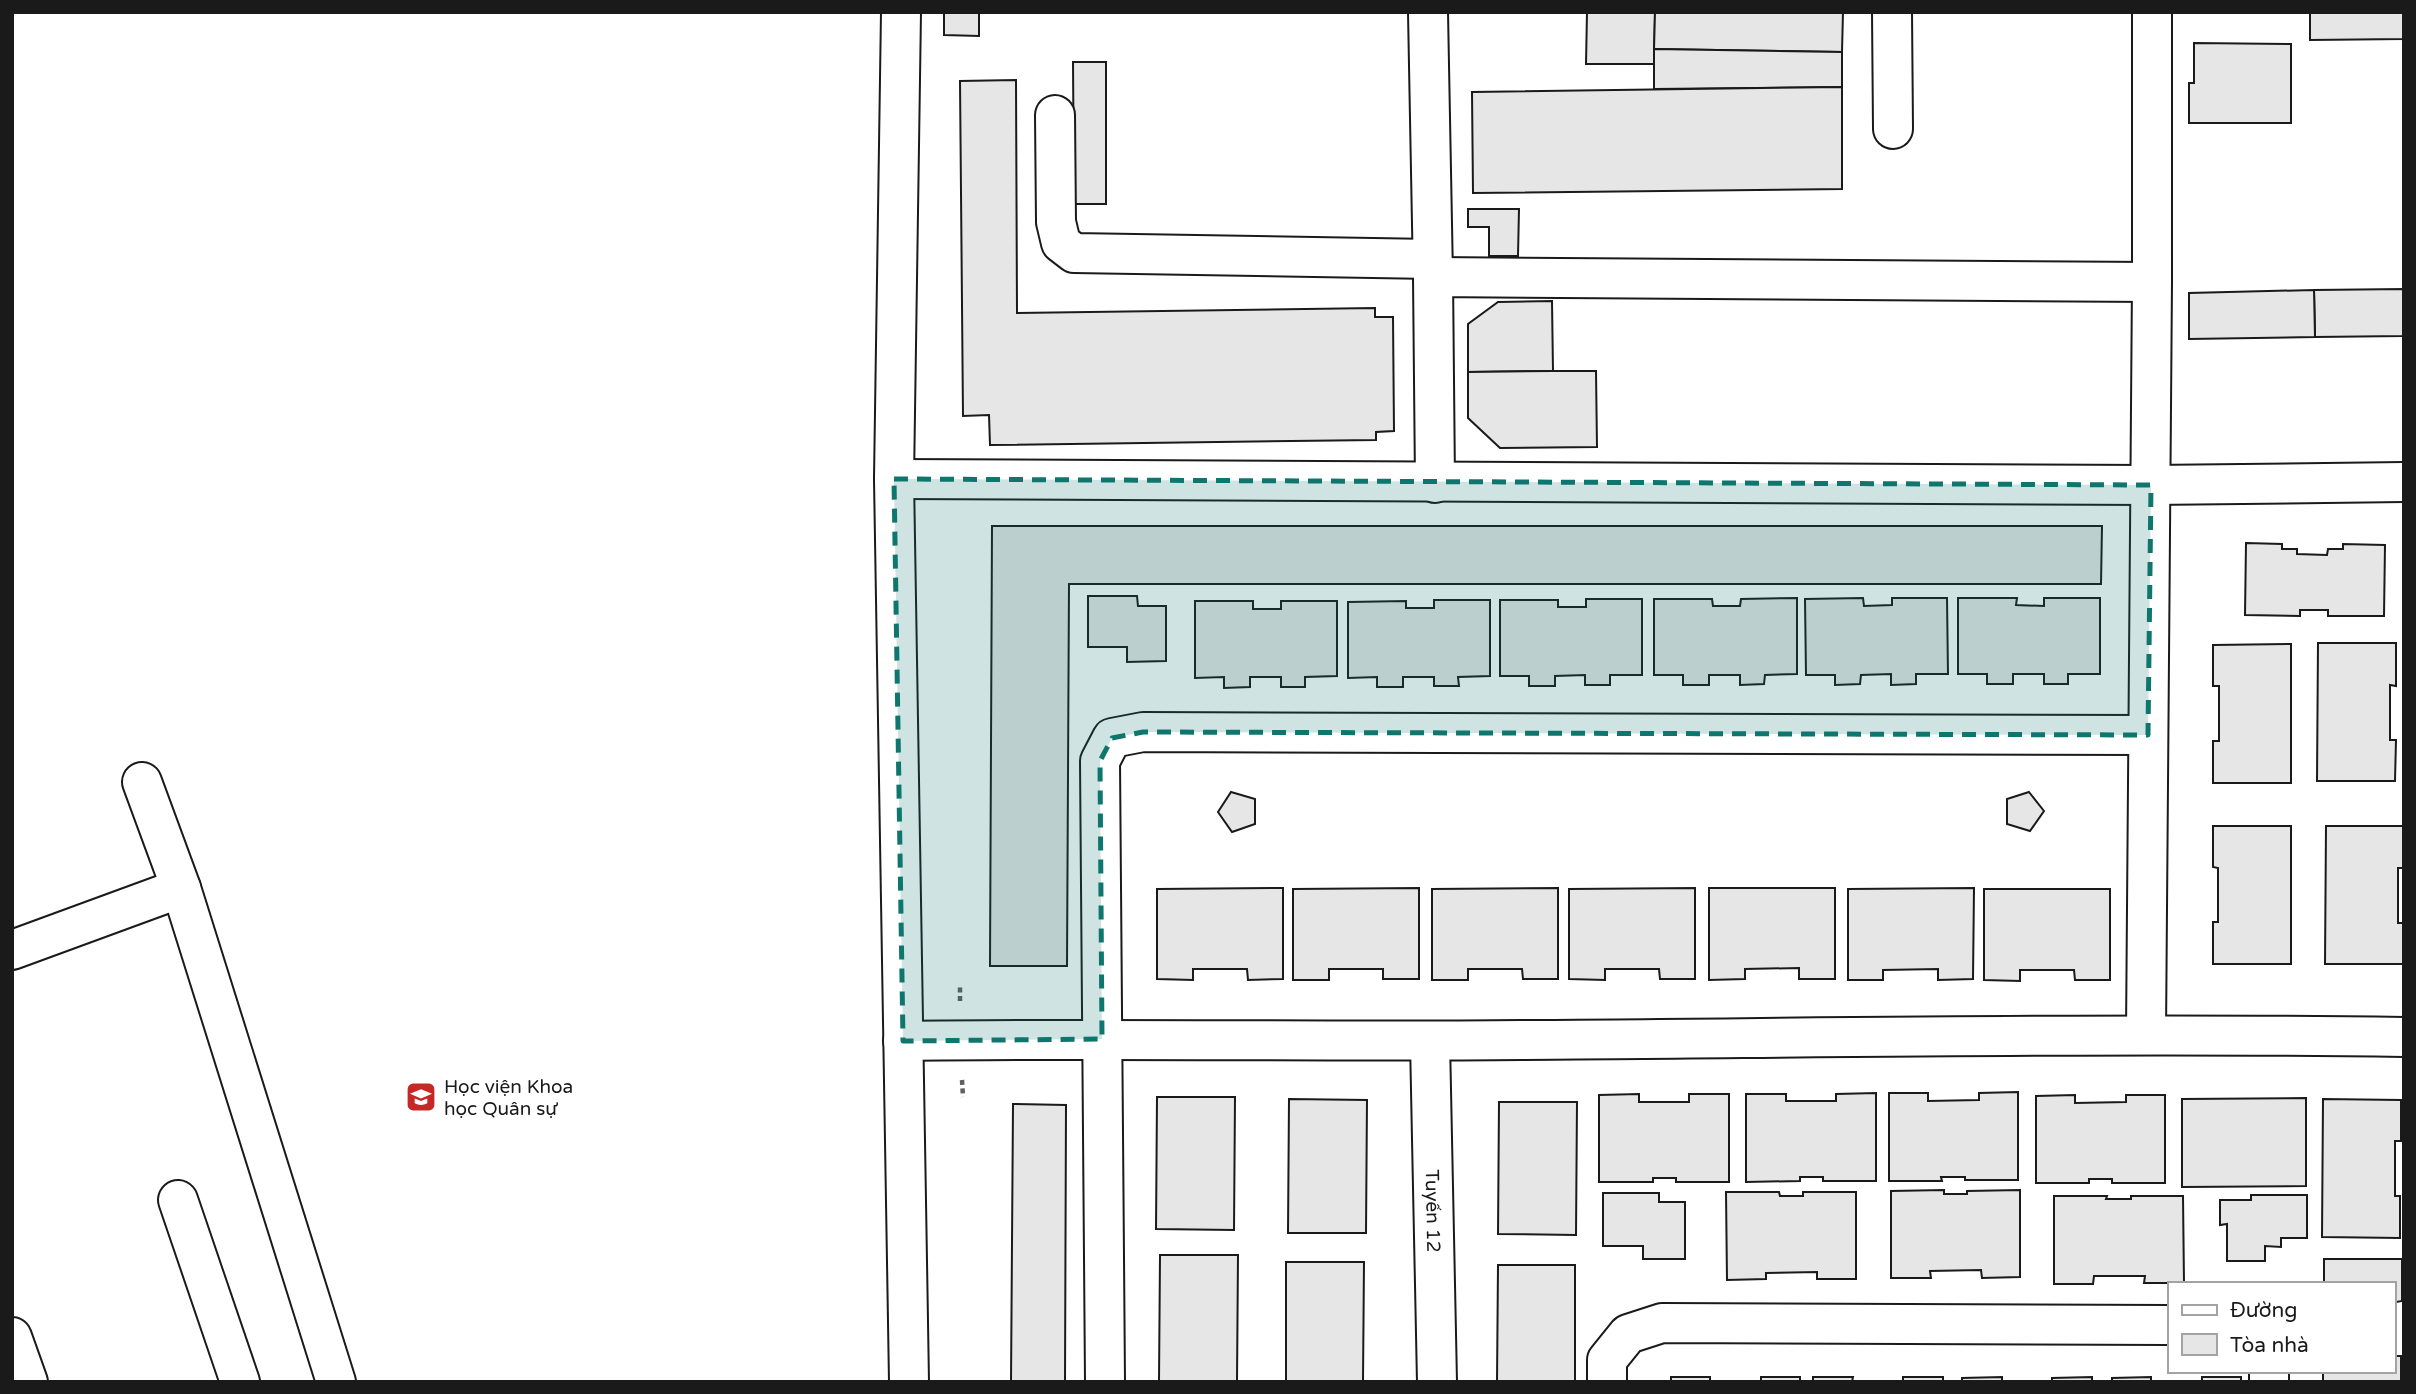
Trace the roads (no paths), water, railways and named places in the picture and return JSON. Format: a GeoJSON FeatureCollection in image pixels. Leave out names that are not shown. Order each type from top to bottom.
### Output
{"type":"FeatureCollection","features":[{"type":"Feature","properties":{"kind":"street"},"geometry":{"type":"LineString","coordinates":[[901,12],[894,479],[909,1382]]}},
{"type":"Feature","properties":{"kind":"street"},"geometry":{"type":"LineString","coordinates":[[1428,12],[1435,483]]}},
{"type":"Feature","properties":{"kind":"street"},"geometry":{"type":"LineString","coordinates":[[1892,12],[1894,130]]}},
{"type":"Feature","properties":{"kind":"street"},"geometry":{"type":"LineString","coordinates":[[2146,1034],[2152,12]]}},
{"type":"Feature","properties":{"kind":"street"},"geometry":{"type":"LineString","coordinates":[[1055,114],[1056,222],[1061,243],[1074,253],[1433,268],[2152,282]]}},
{"type":"Feature","properties":{"kind":"street"},"geometry":{"type":"LineString","coordinates":[[894,479],[2151,485],[2404,482]]}},
{"type":"Feature","properties":{"kind":"street"},"geometry":{"type":"LineString","coordinates":[[1105,1382],[1100,761],[1112,738],[1143,732],[2148,735]]}},
{"type":"Feature","properties":{"kind":"street"},"geometry":{"type":"LineString","coordinates":[[142,782],[181,888],[336,1382]]}},
{"type":"Feature","properties":{"kind":"street"},"geometry":{"type":"LineString","coordinates":[[12,950],[181,888]]}},
{"type":"Feature","properties":{"kind":"street"},"geometry":{"type":"LineString","coordinates":[[903,1041],[1430,1041],[2146,1034],[2404,1037]]}},
{"type":"Feature","properties":{"kind":"street","name":"Tuyến 12"},"geometry":{"type":"LineString","coordinates":[[1430,1041],[1437,1382]]}},
{"type":"Feature","properties":{"kind":"street"},"geometry":{"type":"LineString","coordinates":[[178,1200],[240,1382]]}},
{"type":"Feature","properties":{"kind":"street"},"geometry":{"type":"LineString","coordinates":[[1608,1382],[1607,1360],[1628,1334],[1662,1323],[2168,1325]]}},
{"type":"Feature","properties":{"kind":"street"},"geometry":{"type":"LineString","coordinates":[[12,1337],[28,1382]]}},
{"type":"Feature","properties":{"kind":"place","name":"Học viện Khoa học Quân sự"},"geometry":{"type":"Point","coordinates":[421,1097]}}]}
